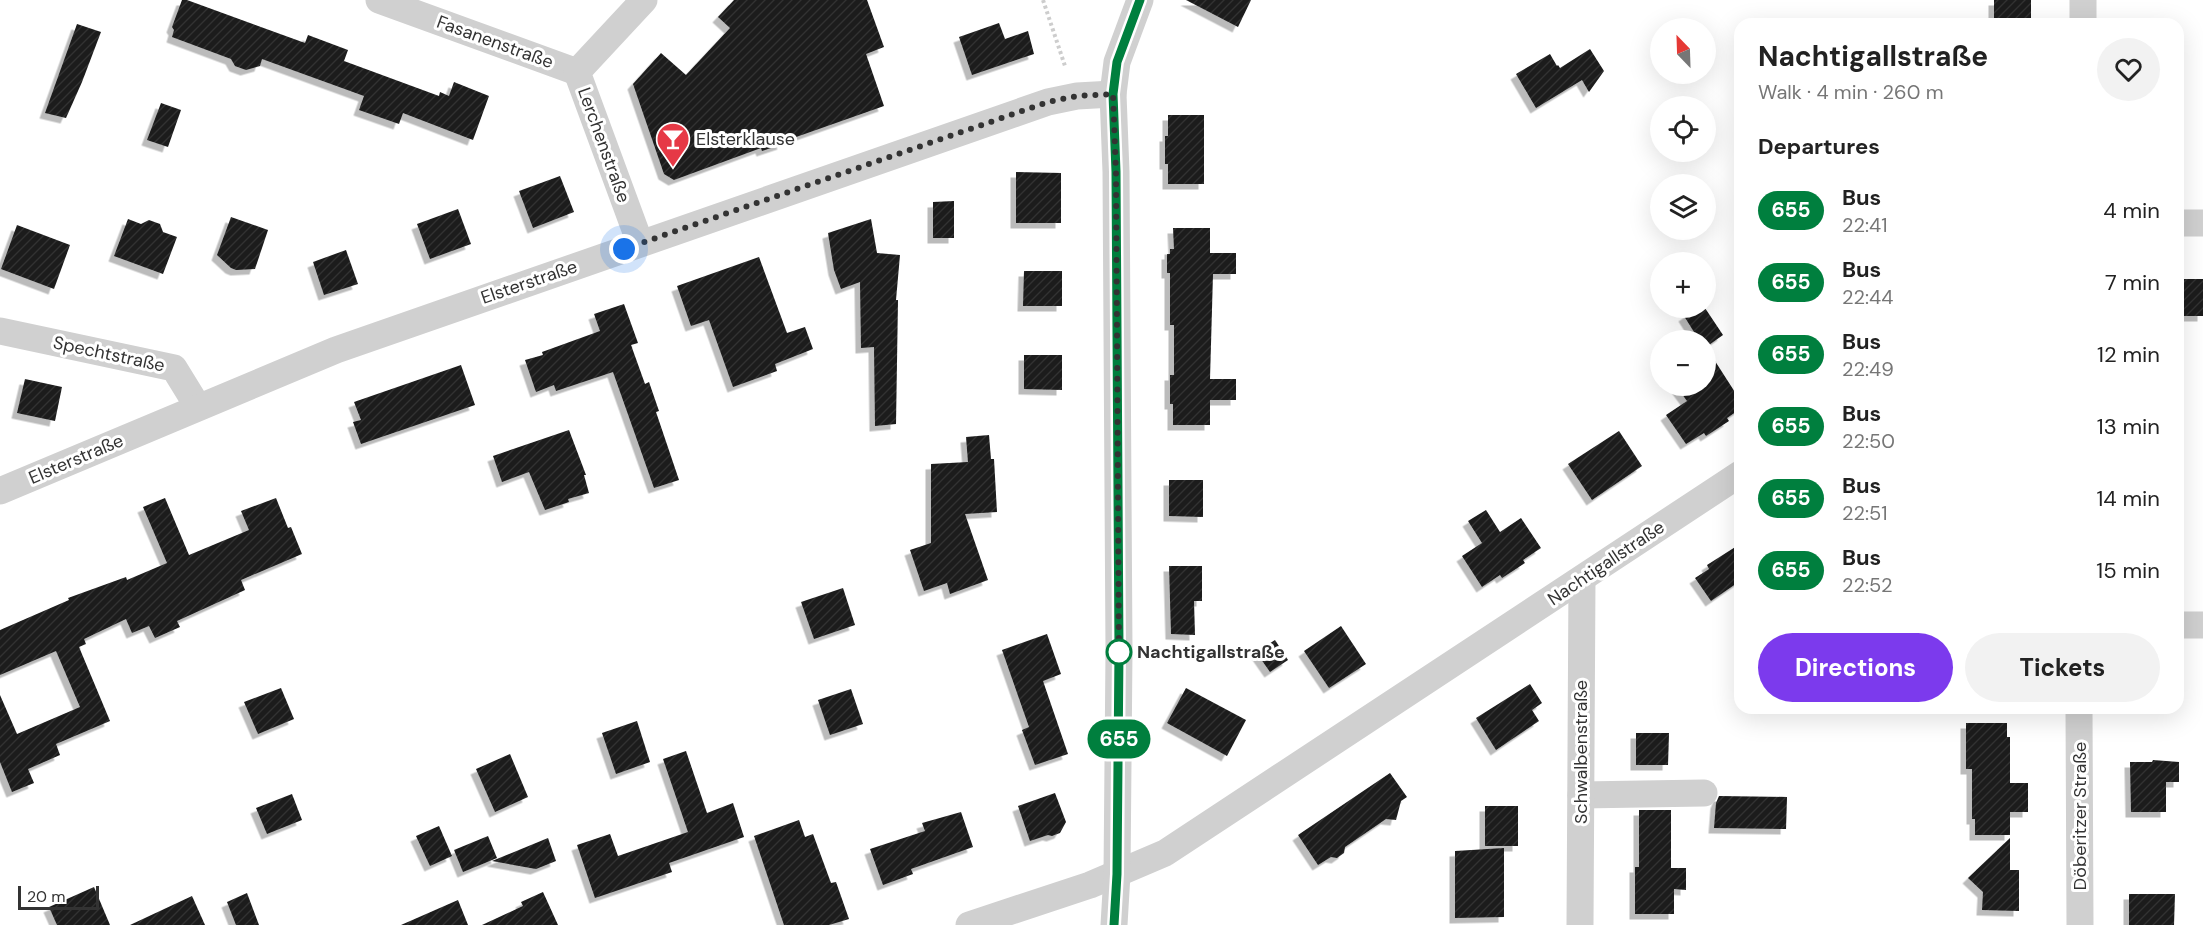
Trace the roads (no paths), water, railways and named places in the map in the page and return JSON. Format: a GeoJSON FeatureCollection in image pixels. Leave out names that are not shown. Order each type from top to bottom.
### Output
{"type":"FeatureCollection","features":[{"type":"Feature","properties":{"kind":"street","name":"Fasanenstraße"},"geometry":{"type":"LineString","coordinates":[[379,0],[577,72]]}},
{"type":"Feature","properties":{"kind":"street","name":"Lerchenstraße"},"geometry":{"type":"LineString","coordinates":[[640,243],[577,72],[644,0]]}},
{"type":"Feature","properties":{"kind":"street"},"geometry":{"type":"LineString","coordinates":[[1114,925],[1117,874],[1119,651],[1116,172],[1113,94],[1117,62],[1140,0]]}},
{"type":"Feature","properties":{"kind":"street"},"geometry":{"type":"LineString","coordinates":[[2083,0],[2083,18]]}},
{"type":"Feature","properties":{"kind":"street","name":"Elsterstraße"},"geometry":{"type":"LineString","coordinates":[[0,491],[336,350],[1048,102],[1077,96],[1113,94]]}},
{"type":"Feature","properties":{"kind":"street"},"geometry":{"type":"LineString","coordinates":[[2184,223],[2203,223]]}},
{"type":"Feature","properties":{"kind":"street","name":"Spechtstraße"},"geometry":{"type":"LineString","coordinates":[[0,331],[174,368],[198,407]]}},
{"type":"Feature","properties":{"kind":"street","name":"Nachtigallstraße"},"geometry":{"type":"LineString","coordinates":[[969,925],[1090,885],[1165,853],[1734,478]]}},
{"type":"Feature","properties":{"kind":"street","name":"Schwalbenstraße"},"geometry":{"type":"LineString","coordinates":[[1580,925],[1582,579]]}},
{"type":"Feature","properties":{"kind":"street"},"geometry":{"type":"LineString","coordinates":[[2184,625],[2203,624]]}},
{"type":"Feature","properties":{"kind":"street","name":"Döberitzer Straße"},"geometry":{"type":"LineString","coordinates":[[2079,714],[2080,925]]}},
{"type":"Feature","properties":{"kind":"street"},"geometry":{"type":"LineString","coordinates":[[1581,795],[1704,793]]}},
{"type":"Feature","properties":{"kind":"place","name":"Elsterklause"},"geometry":{"type":"Point","coordinates":[673,168]}},
{"type":"Feature","properties":{"kind":"place","name":"Nachtigallstraße"},"geometry":{"type":"Point","coordinates":[1119,652]}}]}
